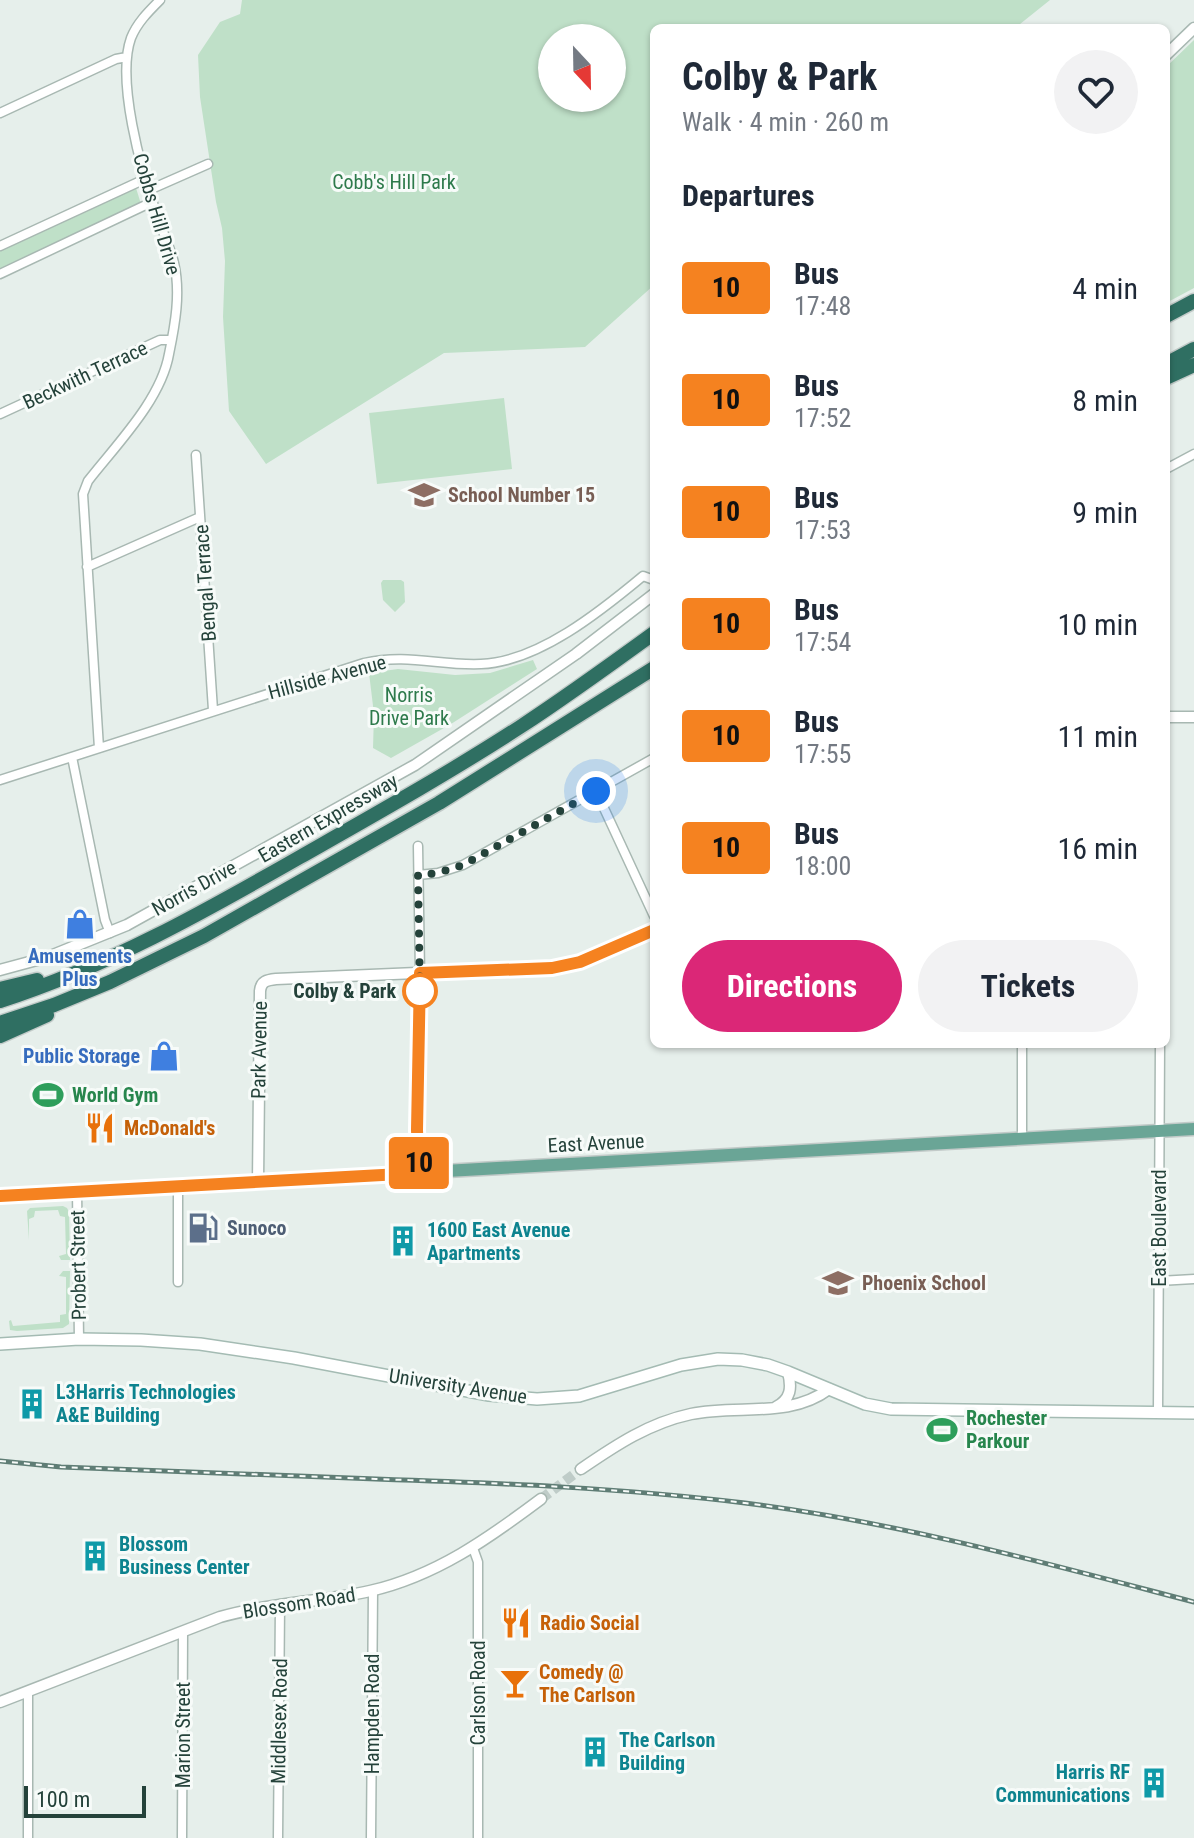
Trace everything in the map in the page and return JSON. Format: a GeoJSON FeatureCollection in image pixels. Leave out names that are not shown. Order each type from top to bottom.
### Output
{"type":"FeatureCollection","features":[{"type":"Feature","properties":{"kind":"highway"},"geometry":{"type":"LineString","coordinates":[[1170,314],[1194,301]]}},
{"type":"Feature","properties":{"kind":"highway"},"geometry":{"type":"LineString","coordinates":[[1170,322],[1194,312]]}},
{"type":"Feature","properties":{"kind":"highway"},"geometry":{"type":"LineString","coordinates":[[1170,362],[1194,349]]}},
{"type":"Feature","properties":{"kind":"highway"},"geometry":{"type":"LineString","coordinates":[[1170,376],[1194,365]]}},
{"type":"Feature","properties":{"kind":"highway","name":"Eastern Expressway"},"geometry":{"type":"LineString","coordinates":[[0,1001],[95,965],[202,913],[448,772],[561,700],[650,636]]}},
{"type":"Feature","properties":{"kind":"highway","name":"Eastern Expressway"},"geometry":{"type":"LineString","coordinates":[[0,1023],[138,970],[231,922],[439,803],[650,671]]}},
{"type":"Feature","properties":{"kind":"highway"},"geometry":{"type":"LineString","coordinates":[[0,989],[95,965]]}},
{"type":"Feature","properties":{"kind":"highway"},"geometry":{"type":"LineString","coordinates":[[0,1036],[138,970]]}},
{"type":"Feature","properties":{"kind":"main road","name":"East Avenue"},"geometry":{"type":"LineString","coordinates":[[0,1196],[1194,1129]]}},
{"type":"Feature","properties":{"kind":"main road","name":"University Avenue"},"geometry":{"type":"LineString","coordinates":[[0,1344],[79,1339],[167,1341],[247,1350],[489,1395],[537,1399],[579,1396],[664,1369],[718,1359],[742,1360],[768,1365],[865,1404],[891,1409],[1194,1413]]}},
{"type":"Feature","properties":{"kind":"street","name":"Cobbs Hill Drive"},"geometry":{"type":"LineString","coordinates":[[99,748],[82,500],[85,488],[155,393],[165,370],[176,314],[174,263],[145,179],[129,102],[127,57],[132,36],[160,0]]}},
{"type":"Feature","properties":{"kind":"street"},"geometry":{"type":"LineString","coordinates":[[1170,51],[1194,28]]}},
{"type":"Feature","properties":{"kind":"street"},"geometry":{"type":"LineString","coordinates":[[0,113],[116,59],[127,57]]}},
{"type":"Feature","properties":{"kind":"street"},"geometry":{"type":"LineString","coordinates":[[149,190],[208,164]]}},
{"type":"Feature","properties":{"kind":"street"},"geometry":{"type":"LineString","coordinates":[[0,246],[145,179]]}},
{"type":"Feature","properties":{"kind":"street"},"geometry":{"type":"LineString","coordinates":[[0,274],[152,202]]}},
{"type":"Feature","properties":{"kind":"street","name":"Beckwith Terrace"},"geometry":{"type":"LineString","coordinates":[[0,414],[160,340],[171,340]]}},
{"type":"Feature","properties":{"kind":"street"},"geometry":{"type":"LineString","coordinates":[[1170,467],[1194,454]]}},
{"type":"Feature","properties":{"kind":"street","name":"Bengal Terrace"},"geometry":{"type":"LineString","coordinates":[[196,455],[213,710]]}},
{"type":"Feature","properties":{"kind":"street"},"geometry":{"type":"LineString","coordinates":[[87,567],[200,517]]}},
{"type":"Feature","properties":{"kind":"street","name":"Hillside Avenue"},"geometry":{"type":"LineString","coordinates":[[0,780],[315,677],[381,659],[482,664],[516,657],[578,626],[650,571]]}},
{"type":"Feature","properties":{"kind":"street"},"geometry":{"type":"LineString","coordinates":[[643,576],[650,579]]}},
{"type":"Feature","properties":{"kind":"street","name":"Norris Drive"},"geometry":{"type":"LineString","coordinates":[[0,970],[48,957],[110,933],[164,906],[415,765],[576,654],[650,597]]}},
{"type":"Feature","properties":{"kind":"street"},"geometry":{"type":"LineString","coordinates":[[1170,717],[1194,717]]}},
{"type":"Feature","properties":{"kind":"street"},"geometry":{"type":"LineString","coordinates":[[72,757],[110,933]]}},
{"type":"Feature","properties":{"kind":"street"},"geometry":{"type":"LineString","coordinates":[[418,875],[463,865],[650,760]]}},
{"type":"Feature","properties":{"kind":"street"},"geometry":{"type":"LineString","coordinates":[[596,791],[650,907]]}},
{"type":"Feature","properties":{"kind":"street"},"geometry":{"type":"LineString","coordinates":[[418,846],[419,1173]]}},
{"type":"Feature","properties":{"kind":"street","name":"Park Avenue"},"geometry":{"type":"LineString","coordinates":[[258,1182],[262,983],[276,979],[569,966],[650,932]]}},
{"type":"Feature","properties":{"kind":"street"},"geometry":{"type":"LineString","coordinates":[[1022,1048],[1022,1138]]}},
{"type":"Feature","properties":{"kind":"street","name":"East Boulevard"},"geometry":{"type":"LineString","coordinates":[[1158,1412],[1160,1048]]}},
{"type":"Feature","properties":{"kind":"street"},"geometry":{"type":"LineString","coordinates":[[178,1186],[178,1282]]}},
{"type":"Feature","properties":{"kind":"street","name":"Probert Street"},"geometry":{"type":"LineString","coordinates":[[77,1191],[79,1339]]}},
{"type":"Feature","properties":{"kind":"street"},"geometry":{"type":"LineString","coordinates":[[1159,1281],[1194,1279]]}},
{"type":"Feature","properties":{"kind":"street"},"geometry":{"type":"LineString","coordinates":[[774,1408],[789,1396],[791,1382],[788,1372]]}},
{"type":"Feature","properties":{"kind":"street"},"geometry":{"type":"LineString","coordinates":[[581,1469],[629,1436],[670,1419],[726,1410],[788,1408],[818,1398],[829,1389]]}},
{"type":"Feature","properties":{"kind":"street","name":"Blossom Road"},"geometry":{"type":"LineString","coordinates":[[0,1702],[220,1617],[280,1604],[337,1598],[424,1573],[473,1548],[541,1499]]}},
{"type":"Feature","properties":{"kind":"street","name":"Carlson Road"},"geometry":{"type":"LineString","coordinates":[[473,1548],[478,1562],[478,1838]]}},
{"type":"Feature","properties":{"kind":"street","name":"Hampden Road"},"geometry":{"type":"LineString","coordinates":[[371,1838],[373,1590]]}},
{"type":"Feature","properties":{"kind":"street","name":"Middlesex Road"},"geometry":{"type":"LineString","coordinates":[[278,1838],[280,1604]]}},
{"type":"Feature","properties":{"kind":"street","name":"Marion Street"},"geometry":{"type":"LineString","coordinates":[[182,1838],[183,1631]]}},
{"type":"Feature","properties":{"kind":"street"},"geometry":{"type":"LineString","coordinates":[[28,1691],[28,1838]]}},
{"type":"Feature","properties":{"kind":"green space","name":"Cobb's Hill Park"},"geometry":{"type":"Polygon","coordinates":[[[242,0],[1050,0],[1020,24],[650,24],[650,289],[585,347],[444,353],[266,464],[229,411],[223,317],[225,261],[200,97],[198,55],[220,22],[240,14],[242,0]]]}},
{"type":"Feature","properties":{"kind":"green space"},"geometry":{"type":"Polygon","coordinates":[[[1194,40],[1194,288],[1170,301],[1170,63],[1194,40]]]}},
{"type":"Feature","properties":{"kind":"green space"},"geometry":{"type":"Polygon","coordinates":[[[136,188],[141,204],[0,270],[0,251],[136,188]]]}},
{"type":"Feature","properties":{"kind":"green space"},"geometry":{"type":"Polygon","coordinates":[[[504,398],[512,469],[377,484],[369,413],[504,398]]]}},
{"type":"Feature","properties":{"kind":"green space"},"geometry":{"type":"Polygon","coordinates":[[[383,580],[404,582],[405,602],[395,612],[383,600],[383,580]]]}},
{"type":"Feature","properties":{"kind":"green space","name":"Norris Drive Park"},"geometry":{"type":"Polygon","coordinates":[[[533,660],[537,669],[391,758],[373,748],[374,714],[369,673],[398,669],[455,675],[490,673],[533,660]]]}},
{"type":"Feature","properties":{"kind":"green space"},"geometry":{"type":"Polygon","coordinates":[[[63,1206],[69,1212],[70,1260],[61,1260],[59,1256],[66,1254],[65,1217],[60,1216],[58,1210],[35,1211],[34,1217],[29,1219],[29,1240],[27,1211],[30,1208],[63,1206]]]}},
{"type":"Feature","properties":{"kind":"green space"},"geometry":{"type":"Polygon","coordinates":[[[63,1271],[70,1271],[69,1324],[63,1328],[10,1330],[11,1320],[13,1326],[60,1322],[60,1315],[66,1314],[66,1277],[59,1276],[63,1271]]]}},
{"type":"Feature","properties":{"kind":"tunnel"},"geometry":{"type":"LineString","coordinates":[[541,1499],[581,1469]]}},
{"type":"Feature","properties":{"kind":"railway"},"geometry":{"type":"LineString","coordinates":[[0,1461],[61,1467],[560,1487],[745,1503],[915,1532],[1194,1602]]}},
{"type":"Feature","properties":{"kind":"bus line","name":"10"},"geometry":{"type":"LineString","coordinates":[[0,1196],[419,1173],[420,973],[569,966],[650,932]]}},
{"type":"Feature","properties":{"kind":"place","name":"School Number 15"},"geometry":{"type":"Point","coordinates":[424,495]}},
{"type":"Feature","properties":{"kind":"place","name":"Amusements Plus"},"geometry":{"type":"Point","coordinates":[80,924]}},
{"type":"Feature","properties":{"kind":"place","name":"Colby & Park"},"geometry":{"type":"Point","coordinates":[420,991]}},
{"type":"Feature","properties":{"kind":"place","name":"Public Storage"},"geometry":{"type":"Point","coordinates":[164,1056]}},
{"type":"Feature","properties":{"kind":"place","name":"World Gym"},"geometry":{"type":"Point","coordinates":[48,1095]}},
{"type":"Feature","properties":{"kind":"place","name":"McDonald's"},"geometry":{"type":"Point","coordinates":[100,1128]}},
{"type":"Feature","properties":{"kind":"place","name":"Sunoco"},"geometry":{"type":"Point","coordinates":[203,1228]}},
{"type":"Feature","properties":{"kind":"place","name":"1600 East Avenue Apartments"},"geometry":{"type":"Point","coordinates":[403,1241]}},
{"type":"Feature","properties":{"kind":"place","name":"Phoenix School"},"geometry":{"type":"Point","coordinates":[838,1283]}},
{"type":"Feature","properties":{"kind":"place","name":"L3Harris Technologies A&E Building"},"geometry":{"type":"Point","coordinates":[32,1404]}},
{"type":"Feature","properties":{"kind":"place","name":"Rochester Parkour"},"geometry":{"type":"Point","coordinates":[942,1430]}},
{"type":"Feature","properties":{"kind":"place","name":"Blossom Business Center"},"geometry":{"type":"Point","coordinates":[95,1556]}},
{"type":"Feature","properties":{"kind":"place","name":"Radio Social"},"geometry":{"type":"Point","coordinates":[516,1623]}},
{"type":"Feature","properties":{"kind":"place","name":"Comedy @ The Carlson"},"geometry":{"type":"Point","coordinates":[515,1683]}},
{"type":"Feature","properties":{"kind":"place","name":"The Carlson Building"},"geometry":{"type":"Point","coordinates":[595,1752]}},
{"type":"Feature","properties":{"kind":"place","name":"Harris RF Communications"},"geometry":{"type":"Point","coordinates":[1154,1783]}},
{"type":"Feature","properties":{"kind":"route"},"geometry":{"type":"LineString","coordinates":[[420,991],[418,875],[463,865],[596,791]]}}]}
